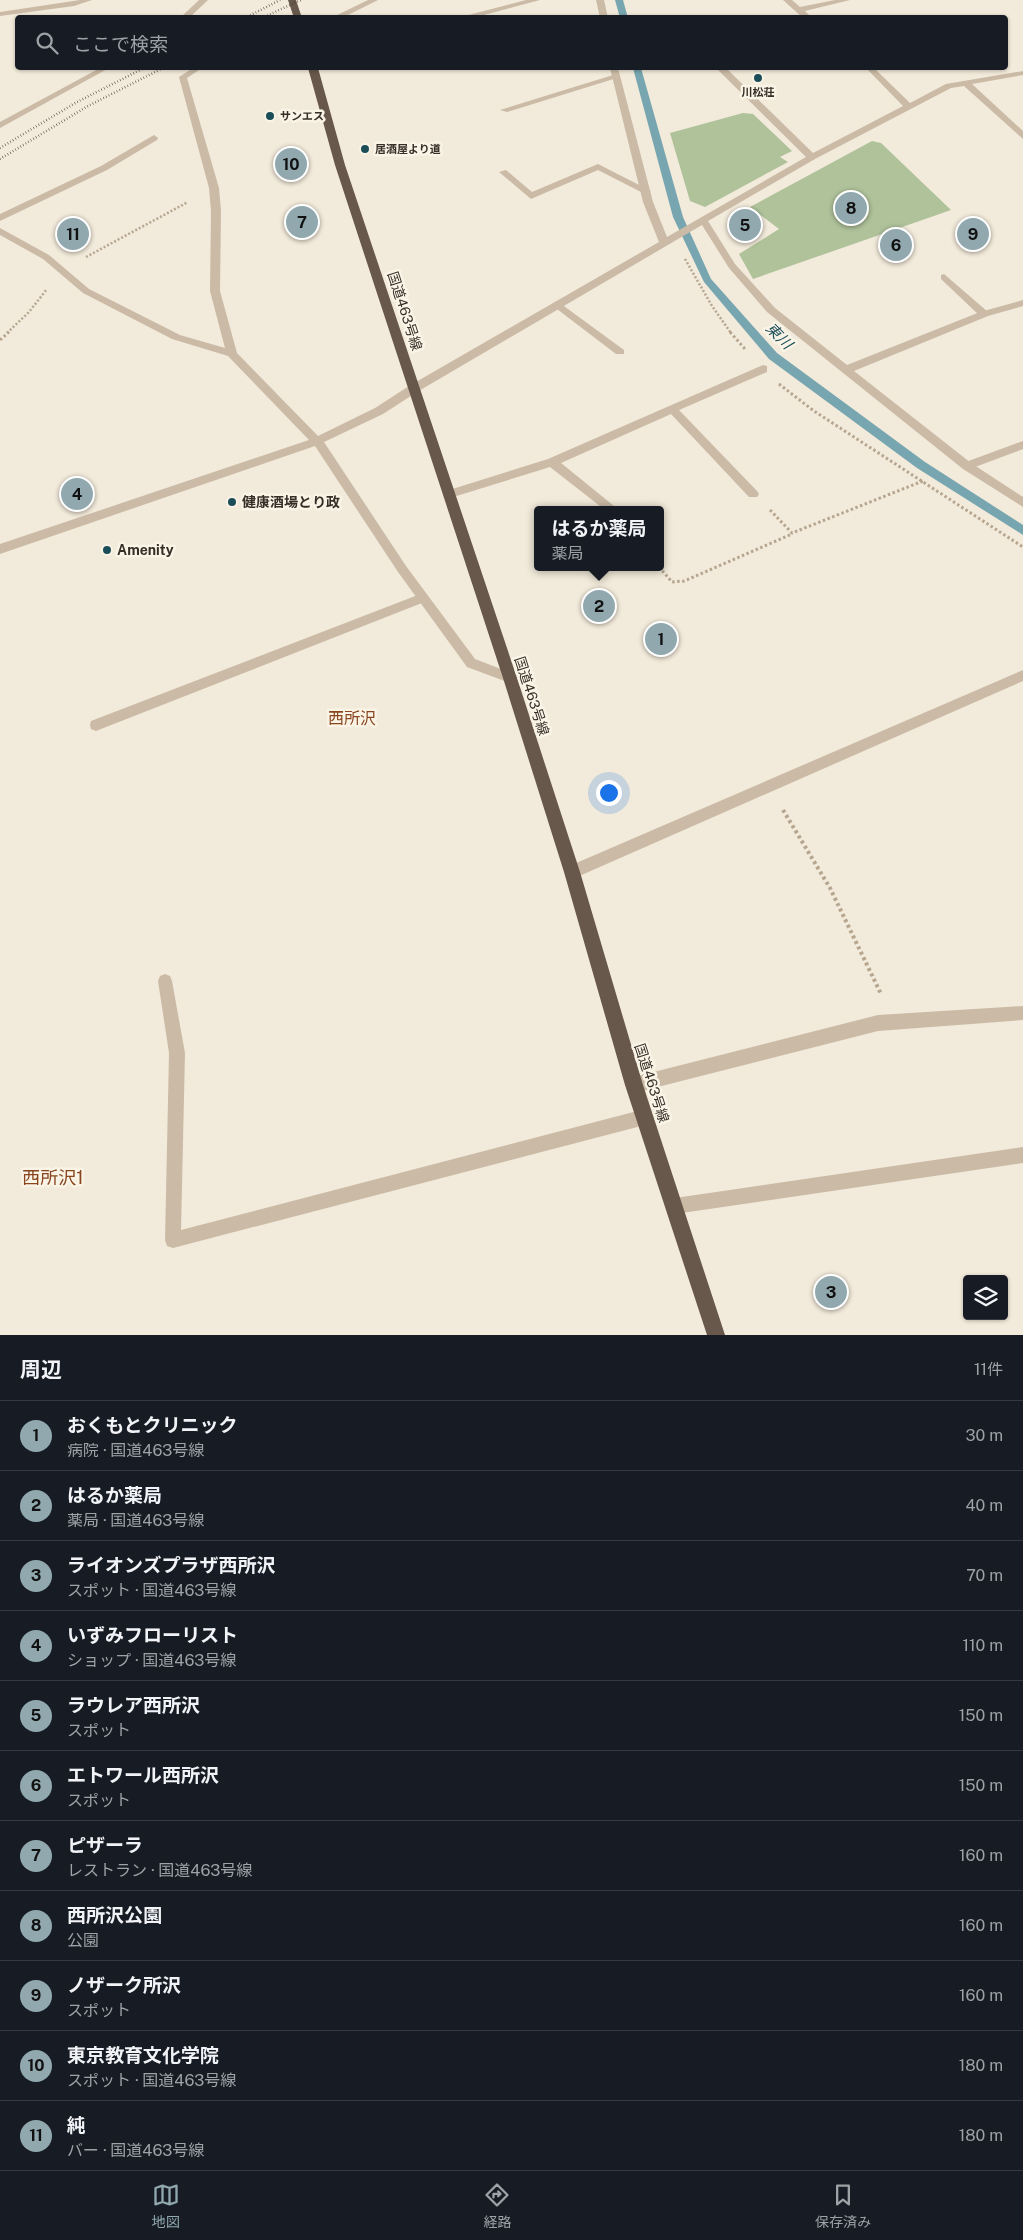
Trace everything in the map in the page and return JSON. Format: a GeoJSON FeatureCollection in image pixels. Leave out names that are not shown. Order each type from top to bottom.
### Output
{"type":"FeatureCollection","features":[{"type":"Feature","properties":{"kind":"highway"},"geometry":{"type":"LineString","coordinates":[[292,0],[297,15]]}},
{"type":"Feature","properties":{"kind":"highway","name":"国道463号線"},"geometry":{"type":"LineString","coordinates":[[314,70],[340,165],[510,678],[572,872],[634,1085],[716,1335]]}},
{"type":"Feature","properties":{"kind":"street"},"geometry":{"type":"LineString","coordinates":[[0,14],[88,0]]}},
{"type":"Feature","properties":{"kind":"street"},"geometry":{"type":"LineString","coordinates":[[187,15],[204,0]]}},
{"type":"Feature","properties":{"kind":"street"},"geometry":{"type":"LineString","coordinates":[[342,15],[374,0]]}},
{"type":"Feature","properties":{"kind":"street"},"geometry":{"type":"LineString","coordinates":[[474,15],[536,0]]}},
{"type":"Feature","properties":{"kind":"street"},"geometry":{"type":"LineString","coordinates":[[600,0],[603,15]]}},
{"type":"Feature","properties":{"kind":"street"},"geometry":{"type":"LineString","coordinates":[[787,0],[805,15]]}},
{"type":"Feature","properties":{"kind":"street"},"geometry":{"type":"LineString","coordinates":[[799,10],[846,0]]}},
{"type":"Feature","properties":{"kind":"street"},"geometry":{"type":"LineString","coordinates":[[0,125],[101,70]]}},
{"type":"Feature","properties":{"kind":"street"},"geometry":{"type":"LineString","coordinates":[[195,70],[183,77],[214,188],[216,211],[215,291],[232,354]]}},
{"type":"Feature","properties":{"kind":"street"},"geometry":{"type":"LineString","coordinates":[[722,70],[812,157]]}},
{"type":"Feature","properties":{"kind":"street"},"geometry":{"type":"LineString","coordinates":[[872,70],[909,107]]}},
{"type":"Feature","properties":{"kind":"street"},"geometry":{"type":"LineString","coordinates":[[504,110],[615,72],[646,191],[664,243]]}},
{"type":"Feature","properties":{"kind":"street"},"geometry":{"type":"LineString","coordinates":[[0,549],[316,440],[379,411],[557,304],[812,157],[949,86],[1023,73]]}},
{"type":"Feature","properties":{"kind":"street"},"geometry":{"type":"LineString","coordinates":[[966,83],[1023,136]]}},
{"type":"Feature","properties":{"kind":"street"},"geometry":{"type":"LineString","coordinates":[[0,218],[104,168],[154,138]]}},
{"type":"Feature","properties":{"kind":"street"},"geometry":{"type":"LineString","coordinates":[[503,172],[531,196],[598,167],[646,191]]}},
{"type":"Feature","properties":{"kind":"street"},"geometry":{"type":"LineString","coordinates":[[703,220],[732,266],[771,310],[967,466],[1023,503]]}},
{"type":"Feature","properties":{"kind":"street"},"geometry":{"type":"LineString","coordinates":[[0,231],[46,257],[86,291],[176,337],[232,354],[316,440],[423,598],[471,663],[510,678]]}},
{"type":"Feature","properties":{"kind":"street"},"geometry":{"type":"LineString","coordinates":[[944,277],[984,314]]}},
{"type":"Feature","properties":{"kind":"street"},"geometry":{"type":"LineString","coordinates":[[847,370],[857,364],[984,314],[1023,303]]}},
{"type":"Feature","properties":{"kind":"street"},"geometry":{"type":"LineString","coordinates":[[557,304],[620,352]]}},
{"type":"Feature","properties":{"kind":"street"},"geometry":{"type":"LineString","coordinates":[[450,494],[552,462],[763,369]]}},
{"type":"Feature","properties":{"kind":"street"},"geometry":{"type":"LineString","coordinates":[[672,409],[753,494]]}},
{"type":"Feature","properties":{"kind":"street"},"geometry":{"type":"LineString","coordinates":[[967,466],[1023,445]]}},
{"type":"Feature","properties":{"kind":"street"},"geometry":{"type":"LineString","coordinates":[[552,462],[609,506]]}},
{"type":"Feature","properties":{"kind":"street"},"geometry":{"type":"LineString","coordinates":[[96,725],[423,598]]}},
{"type":"Feature","properties":{"kind":"street"},"geometry":{"type":"LineString","coordinates":[[572,872],[1023,675]]}},
{"type":"Feature","properties":{"kind":"street"},"geometry":{"type":"LineString","coordinates":[[165,981],[177,1053],[173,1240],[645,1118]]}},
{"type":"Feature","properties":{"kind":"street"},"geometry":{"type":"LineString","coordinates":[[634,1085],[894,1021],[1023,1013]]}},
{"type":"Feature","properties":{"kind":"street"},"geometry":{"type":"LineString","coordinates":[[675,1206],[1023,1155]]}},
{"type":"Feature","properties":{"kind":"path"},"geometry":{"type":"LineString","coordinates":[[62,270],[214,188]]}},
{"type":"Feature","properties":{"kind":"path"},"geometry":{"type":"LineString","coordinates":[[664,243],[676,243],[712,310],[727,330],[763,369],[814,411],[1023,547]]}},
{"type":"Feature","properties":{"kind":"path"},"geometry":{"type":"LineString","coordinates":[[0,340],[29,312]]}},
{"type":"Feature","properties":{"kind":"path"},"geometry":{"type":"LineString","coordinates":[[662,571],[672,582],[684,581],[792,534],[923,481]]}},
{"type":"Feature","properties":{"kind":"path"},"geometry":{"type":"LineString","coordinates":[[753,494],[792,534]]}},
{"type":"Feature","properties":{"kind":"path"},"geometry":{"type":"LineString","coordinates":[[768,786],[830,888],[894,1021]]}},
{"type":"Feature","properties":{"kind":"green space"},"geometry":{"type":"Polygon","coordinates":[[[743,113],[753,114],[792,151],[780,157],[788,162],[705,207],[690,201],[670,133],[743,113]]]}},
{"type":"Feature","properties":{"kind":"green space"},"geometry":{"type":"Polygon","coordinates":[[[872,141],[881,143],[951,210],[753,279],[739,254],[779,229],[750,207],[872,141]]]}},
{"type":"Feature","properties":{"kind":"waterway","name":"東川"},"geometry":{"type":"LineString","coordinates":[[619,0],[623,15]]}},
{"type":"Feature","properties":{"kind":"waterway","name":"東川"},"geometry":{"type":"LineString","coordinates":[[638,70],[678,217],[707,280],[773,356],[921,465],[1023,531]]}},
{"type":"Feature","properties":{"kind":"railway"},"geometry":{"type":"LineString","coordinates":[[251,15],[280,0]]}},
{"type":"Feature","properties":{"kind":"railway"},"geometry":{"type":"LineString","coordinates":[[268,15],[301,0]]}},
{"type":"Feature","properties":{"kind":"railway"},"geometry":{"type":"LineString","coordinates":[[0,148],[77,102],[140,70]]}},
{"type":"Feature","properties":{"kind":"railway"},"geometry":{"type":"LineString","coordinates":[[0,159],[88,106],[159,70]]}},
{"type":"Feature","properties":{"kind":"place","name":"川松荘"},"geometry":{"type":"Point","coordinates":[758,78]}},
{"type":"Feature","properties":{"kind":"place","name":"サンエス"},"geometry":{"type":"Point","coordinates":[270,116]}},
{"type":"Feature","properties":{"kind":"place","name":"居酒屋より道"},"geometry":{"type":"Point","coordinates":[365,149]}},
{"type":"Feature","properties":{"kind":"place","name":"東京教育文化学院"},"geometry":{"type":"Point","coordinates":[291,164]}},
{"type":"Feature","properties":{"kind":"place","name":"西所沢公園"},"geometry":{"type":"Point","coordinates":[851,208]}},
{"type":"Feature","properties":{"kind":"place","name":"ピザーラ"},"geometry":{"type":"Point","coordinates":[302,222]}},
{"type":"Feature","properties":{"kind":"place","name":"ラウレア西所沢"},"geometry":{"type":"Point","coordinates":[745,225]}},
{"type":"Feature","properties":{"kind":"place","name":"純"},"geometry":{"type":"Point","coordinates":[73,234]}},
{"type":"Feature","properties":{"kind":"place","name":"ノザーク所沢"},"geometry":{"type":"Point","coordinates":[973,234]}},
{"type":"Feature","properties":{"kind":"place","name":"エトワール西所沢"},"geometry":{"type":"Point","coordinates":[896,245]}},
{"type":"Feature","properties":{"kind":"place","name":"いずみフローリスト"},"geometry":{"type":"Point","coordinates":[77,494]}},
{"type":"Feature","properties":{"kind":"place","name":"健康酒場とり政"},"geometry":{"type":"Point","coordinates":[232,502]}},
{"type":"Feature","properties":{"kind":"place","name":"Amenity"},"geometry":{"type":"Point","coordinates":[107,550]}},
{"type":"Feature","properties":{"kind":"place","name":"はるか薬局"},"geometry":{"type":"Point","coordinates":[599,606]}},
{"type":"Feature","properties":{"kind":"place","name":"おくもとクリニック"},"geometry":{"type":"Point","coordinates":[661,639]}},
{"type":"Feature","properties":{"kind":"place","name":"ライオンズプラザ西所沢"},"geometry":{"type":"Point","coordinates":[831,1292]}},
{"type":"Feature","properties":{"kind":"district","name":"西所沢"},"geometry":{"type":"Point","coordinates":[352,718]}},
{"type":"Feature","properties":{"kind":"district","name":"西所沢1"},"geometry":{"type":"Point","coordinates":[53,1178]}}]}
